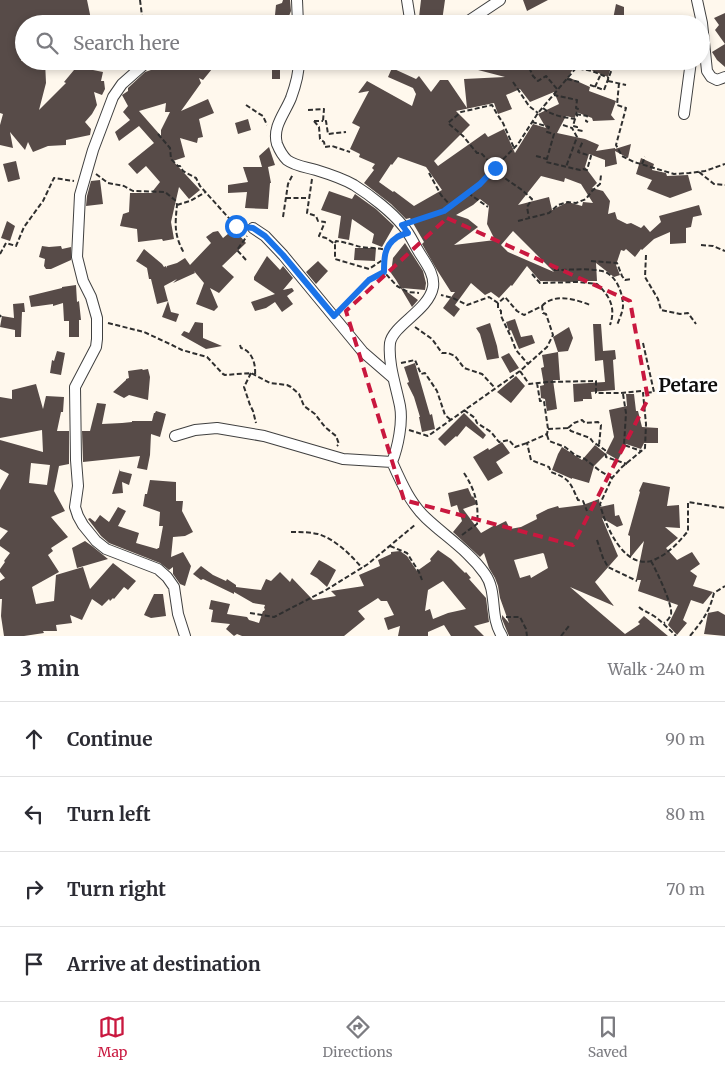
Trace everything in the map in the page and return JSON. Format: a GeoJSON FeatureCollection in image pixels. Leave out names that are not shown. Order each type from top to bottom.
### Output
{"type":"FeatureCollection","features":[{"type":"Feature","properties":{"kind":"street"},"geometry":{"type":"LineString","coordinates":[[297,0],[298,15]]}},
{"type":"Feature","properties":{"kind":"street"},"geometry":{"type":"LineString","coordinates":[[407,0],[409,15]]}},
{"type":"Feature","properties":{"kind":"street"},"geometry":{"type":"LineString","coordinates":[[478,15],[500,0]]}},
{"type":"Feature","properties":{"kind":"street"},"geometry":{"type":"LineString","coordinates":[[138,70],[122,84],[113,97],[83,182],[79,208],[77,257],[83,281],[91,297],[96,318],[97,339],[96,347],[75,387],[78,486],[75,507],[83,525],[96,542],[106,550],[158,569],[167,577],[174,587],[178,614],[185,636]]}},
{"type":"Feature","properties":{"kind":"street"},"geometry":{"type":"LineString","coordinates":[[298,70],[291,98],[276,130],[278,144],[286,159],[297,165],[335,176],[353,185],[378,202],[405,229],[431,273],[433,285],[431,293],[424,304],[391,339],[393,378],[400,408],[400,428],[392,462],[404,490],[425,517],[462,547],[486,575],[491,588],[494,617],[497,628],[502,636]]}},
{"type":"Feature","properties":{"kind":"street"},"geometry":{"type":"LineString","coordinates":[[684,114],[690,70]]}},
{"type":"Feature","properties":{"kind":"street"},"geometry":{"type":"LineString","coordinates":[[707,70],[711,77],[717,80],[725,77]]}},
{"type":"Feature","properties":{"kind":"street"},"geometry":{"type":"LineString","coordinates":[[253,228],[265,236],[283,255],[363,352],[393,378]]}},
{"type":"Feature","properties":{"kind":"street"},"geometry":{"type":"LineString","coordinates":[[175,436],[195,430],[217,428],[264,436],[343,459],[392,462]]}},
{"type":"Feature","properties":{"kind":"path"},"geometry":{"type":"LineString","coordinates":[[140,0],[142,15]]}},
{"type":"Feature","properties":{"kind":"path"},"geometry":{"type":"LineString","coordinates":[[530,70],[538,81],[546,76],[558,90]]}},
{"type":"Feature","properties":{"kind":"path"},"geometry":{"type":"LineString","coordinates":[[498,303],[489,298],[466,305],[453,298],[431,293],[408,292],[397,286],[384,272],[386,250],[405,229],[444,211],[480,184],[518,144],[538,113],[574,70]]}},
{"type":"Feature","properties":{"kind":"path"},"geometry":{"type":"LineString","coordinates":[[587,70],[608,80],[626,85]]}},
{"type":"Feature","properties":{"kind":"path"},"geometry":{"type":"LineString","coordinates":[[590,85],[604,90],[612,70]]}},
{"type":"Feature","properties":{"kind":"path"},"geometry":{"type":"LineString","coordinates":[[595,87],[600,76]]}},
{"type":"Feature","properties":{"kind":"path"},"geometry":{"type":"LineString","coordinates":[[567,79],[579,82]]}},
{"type":"Feature","properties":{"kind":"path"},"geometry":{"type":"LineString","coordinates":[[513,82],[529,106],[538,113]]}},
{"type":"Feature","properties":{"kind":"path"},"geometry":{"type":"LineString","coordinates":[[618,83],[617,104],[626,108],[616,145],[622,156],[674,174],[698,172],[725,164]]}},
{"type":"Feature","properties":{"kind":"path"},"geometry":{"type":"LineString","coordinates":[[554,95],[577,100],[577,116],[573,126],[577,127],[577,130],[583,131]]}},
{"type":"Feature","properties":{"kind":"path"},"geometry":{"type":"LineString","coordinates":[[514,148],[492,104],[461,112],[448,123],[463,136],[477,153],[481,153],[494,169],[532,199],[527,207],[529,218]]}},
{"type":"Feature","properties":{"kind":"path"},"geometry":{"type":"LineString","coordinates":[[246,105],[263,116],[267,126]]}},
{"type":"Feature","properties":{"kind":"path"},"geometry":{"type":"LineString","coordinates":[[543,108],[556,116],[575,119]]}},
{"type":"Feature","properties":{"kind":"path"},"geometry":{"type":"LineString","coordinates":[[308,110],[324,109],[323,121]]}},
{"type":"Feature","properties":{"kind":"path"},"geometry":{"type":"LineString","coordinates":[[576,114],[587,116],[586,121],[588,122]]}},
{"type":"Feature","properties":{"kind":"path"},"geometry":{"type":"LineString","coordinates":[[346,132],[328,134],[326,121],[314,121],[319,127],[320,139],[324,142],[325,147],[332,146],[350,152]]}},
{"type":"Feature","properties":{"kind":"path"},"geometry":{"type":"LineString","coordinates":[[532,122],[549,127],[547,132],[554,134],[546,162],[587,170],[591,156],[578,152],[583,140]]}},
{"type":"Feature","properties":{"kind":"path"},"geometry":{"type":"LineString","coordinates":[[563,125],[572,128],[578,137],[566,166]]}},
{"type":"Feature","properties":{"kind":"path"},"geometry":{"type":"LineString","coordinates":[[158,134],[170,148],[171,159],[183,171],[196,178],[200,186],[236,226],[253,228],[237,250],[246,260]]}},
{"type":"Feature","properties":{"kind":"path"},"geometry":{"type":"LineString","coordinates":[[536,156],[547,159]]}},
{"type":"Feature","properties":{"kind":"path"},"geometry":{"type":"LineString","coordinates":[[642,164],[645,157]]}},
{"type":"Feature","properties":{"kind":"path"},"geometry":{"type":"LineString","coordinates":[[284,217],[288,184],[297,165]]}},
{"type":"Feature","properties":{"kind":"path"},"geometry":{"type":"LineString","coordinates":[[314,169],[307,213],[316,216],[318,221],[325,222],[319,236],[335,244]]}},
{"type":"Feature","properties":{"kind":"path"},"geometry":{"type":"LineString","coordinates":[[88,170],[108,183],[133,190],[164,192],[176,201],[175,229],[178,243],[184,253]]}},
{"type":"Feature","properties":{"kind":"path"},"geometry":{"type":"LineString","coordinates":[[698,172],[714,184],[725,185]]}},
{"type":"Feature","properties":{"kind":"path"},"geometry":{"type":"LineString","coordinates":[[429,173],[441,195],[451,206]]}},
{"type":"Feature","properties":{"kind":"path"},"geometry":{"type":"LineString","coordinates":[[518,221],[549,213],[558,205],[568,202],[576,203],[586,199],[600,184],[601,175]]}},
{"type":"Feature","properties":{"kind":"path"},"geometry":{"type":"LineString","coordinates":[[0,254],[6,244],[16,246],[24,227],[43,201],[54,178],[83,182]]}},
{"type":"Feature","properties":{"kind":"path"},"geometry":{"type":"LineString","coordinates":[[177,205],[190,202],[206,192]]}},
{"type":"Feature","properties":{"kind":"path"},"geometry":{"type":"LineString","coordinates":[[468,193],[488,207]]}},
{"type":"Feature","properties":{"kind":"path"},"geometry":{"type":"LineString","coordinates":[[286,198],[309,198]]}},
{"type":"Feature","properties":{"kind":"path"},"geometry":{"type":"LineString","coordinates":[[335,244],[336,242],[347,242],[362,247],[386,250]]}},
{"type":"Feature","properties":{"kind":"path"},"geometry":{"type":"LineString","coordinates":[[335,244],[335,259],[369,269],[384,259]]}},
{"type":"Feature","properties":{"kind":"path"},"geometry":{"type":"LineString","coordinates":[[701,245],[713,246],[725,251]]}},
{"type":"Feature","properties":{"kind":"path"},"geometry":{"type":"LineString","coordinates":[[646,255],[645,277],[658,298],[661,310],[680,314],[688,313],[696,324]]}},
{"type":"Feature","properties":{"kind":"path"},"geometry":{"type":"LineString","coordinates":[[591,261],[617,263],[625,280],[631,279]]}},
{"type":"Feature","properties":{"kind":"path"},"geometry":{"type":"LineString","coordinates":[[554,270],[596,271],[604,272],[611,276],[620,288],[623,305],[617,325]]}},
{"type":"Feature","properties":{"kind":"path"},"geometry":{"type":"LineString","coordinates":[[334,316],[369,280],[384,272]]}},
{"type":"Feature","properties":{"kind":"path"},"geometry":{"type":"LineString","coordinates":[[532,274],[540,283],[588,282],[597,284],[604,290],[612,304],[613,310],[610,325]]}},
{"type":"Feature","properties":{"kind":"path"},"geometry":{"type":"LineString","coordinates":[[498,303],[505,297],[517,311],[524,315],[542,306],[546,301],[561,298],[578,300],[590,305]]}},
{"type":"Feature","properties":{"kind":"path"},"geometry":{"type":"LineString","coordinates":[[498,303],[501,316],[516,350],[528,364]]}},
{"type":"Feature","properties":{"kind":"path"},"geometry":{"type":"LineString","coordinates":[[400,428],[428,436],[520,371],[547,347],[553,335],[546,314],[543,313],[542,306]]}},
{"type":"Feature","properties":{"kind":"path"},"geometry":{"type":"LineString","coordinates":[[96,318],[104,322],[144,332],[182,350],[207,357],[223,374],[251,373],[270,383],[287,385],[296,391],[303,400],[304,406],[315,414],[338,439],[339,444],[336,448],[343,459]]}},
{"type":"Feature","properties":{"kind":"path"},"geometry":{"type":"LineString","coordinates":[[408,321],[432,339],[442,354],[448,353],[455,356],[464,368],[482,374],[496,389]]}},
{"type":"Feature","properties":{"kind":"path"},"geometry":{"type":"LineString","coordinates":[[520,371],[528,384],[596,381],[596,393],[654,392],[643,343]]}},
{"type":"Feature","properties":{"kind":"path"},"geometry":{"type":"LineString","coordinates":[[240,345],[241,348],[248,351],[254,360],[255,375]]}},
{"type":"Feature","properties":{"kind":"path"},"geometry":{"type":"LineString","coordinates":[[392,365],[415,360],[421,374],[425,374],[437,391],[444,415],[451,420]]}},
{"type":"Feature","properties":{"kind":"path"},"geometry":{"type":"LineString","coordinates":[[251,373],[246,381],[244,390],[253,411],[255,423],[264,436]]}},
{"type":"Feature","properties":{"kind":"path"},"geometry":{"type":"LineString","coordinates":[[537,383],[540,400],[544,401],[549,441],[565,447],[612,478]]}},
{"type":"Feature","properties":{"kind":"path"},"geometry":{"type":"LineString","coordinates":[[623,393],[626,413],[624,445],[641,451]]}},
{"type":"Feature","properties":{"kind":"path"},"geometry":{"type":"LineString","coordinates":[[643,393],[646,424],[645,448],[612,478],[600,504],[606,525],[623,551],[628,556],[640,561],[655,560],[668,552],[688,531],[688,502],[725,508]]}},
{"type":"Feature","properties":{"kind":"path"},"geometry":{"type":"LineString","coordinates":[[464,410],[491,432],[499,442],[509,440],[515,447],[547,434]]}},
{"type":"Feature","properties":{"kind":"path"},"geometry":{"type":"LineString","coordinates":[[548,429],[568,428],[582,420],[598,422],[601,425],[599,446]]}},
{"type":"Feature","properties":{"kind":"path"},"geometry":{"type":"LineString","coordinates":[[568,428],[570,431],[590,438],[605,450],[606,457],[626,464]]}},
{"type":"Feature","properties":{"kind":"path"},"geometry":{"type":"LineString","coordinates":[[528,443],[531,460],[549,467],[550,472],[564,477],[570,482],[578,500],[583,501],[586,511]]}},
{"type":"Feature","properties":{"kind":"path"},"geometry":{"type":"LineString","coordinates":[[454,541],[477,524],[478,510],[476,499],[473,488],[464,473]]}},
{"type":"Feature","properties":{"kind":"path"},"geometry":{"type":"LineString","coordinates":[[250,613],[274,617],[326,590],[362,568],[425,517]]}},
{"type":"Feature","properties":{"kind":"path"},"geometry":{"type":"LineString","coordinates":[[291,532],[307,532],[320,535],[338,544],[362,568]]}},
{"type":"Feature","properties":{"kind":"path"},"geometry":{"type":"LineString","coordinates":[[597,540],[600,553],[608,567],[637,581]]}},
{"type":"Feature","properties":{"kind":"path"},"geometry":{"type":"LineString","coordinates":[[390,546],[407,554],[422,580]]}},
{"type":"Feature","properties":{"kind":"path"},"geometry":{"type":"LineString","coordinates":[[651,561],[671,608],[671,615],[664,624]]}},
{"type":"Feature","properties":{"kind":"path"},"geometry":{"type":"LineString","coordinates":[[690,636],[705,618],[711,607],[714,593],[725,586]]}},
{"type":"Feature","properties":{"kind":"path"},"geometry":{"type":"LineString","coordinates":[[639,607],[664,624],[676,636]]}},
{"type":"Feature","properties":{"kind":"path"},"geometry":{"type":"LineString","coordinates":[[494,617],[520,617],[526,628],[527,636]]}},
{"type":"Feature","properties":{"kind":"path"},"geometry":{"type":"LineString","coordinates":[[561,636],[569,626]]}},
{"type":"Feature","properties":{"kind":"highlighted area"},"geometry":{"type":"Polygon","coordinates":[[[447,218],[630,301],[648,399],[573,545],[404,500],[346,311],[447,218]]]}},
{"type":"Feature","properties":{"kind":"building"},"geometry":{"type":"Polygon","coordinates":[[[0,0],[87,0],[90,15],[15,15],[15,70],[45,70],[46,83],[39,110],[66,83],[64,82],[74,70],[103,72],[101,81],[104,81],[105,89],[102,95],[94,92],[97,105],[85,122],[91,129],[90,135],[66,140],[66,145],[48,146],[33,152],[28,142],[25,150],[10,132],[13,148],[0,145],[0,125],[3,114],[0,113],[0,0]]]}},
{"type":"Feature","properties":{"kind":"building"},"geometry":{"type":"Polygon","coordinates":[[[283,0],[290,0],[289,15],[275,15],[276,5],[282,3],[283,0]]]}},
{"type":"Feature","properties":{"kind":"building"},"geometry":{"type":"Polygon","coordinates":[[[421,0],[445,0],[443,15],[419,15],[421,0]]]}},
{"type":"Feature","properties":{"kind":"building"},"geometry":{"type":"Polygon","coordinates":[[[523,0],[548,0],[527,11],[523,0]]]}},
{"type":"Feature","properties":{"kind":"building"},"geometry":{"type":"Polygon","coordinates":[[[616,4],[624,7],[624,15],[614,15],[616,4]]]}},
{"type":"Feature","properties":{"kind":"building"},"geometry":{"type":"Polygon","coordinates":[[[725,13],[725,44],[715,30],[719,25],[714,18],[725,13]]]}},
{"type":"Feature","properties":{"kind":"building"},"geometry":{"type":"Polygon","coordinates":[[[725,44],[725,67],[712,52],[725,44]]]}},
{"type":"Feature","properties":{"kind":"building"},"geometry":{"type":"Polygon","coordinates":[[[151,70],[211,70],[203,80],[199,78],[201,83],[181,111],[208,99],[214,113],[199,119],[203,137],[198,138],[197,143],[180,138],[185,157],[173,161],[200,190],[189,199],[179,187],[171,222],[174,239],[138,242],[137,229],[120,226],[123,214],[129,212],[130,193],[153,193],[160,182],[146,166],[137,174],[128,164],[154,143],[139,126],[119,141],[115,132],[130,120],[123,112],[128,106],[122,95],[145,72],[151,70]],[[166,103],[139,111],[161,136],[161,130],[170,112],[165,112],[166,103]]]}},
{"type":"Feature","properties":{"kind":"building"},"geometry":{"type":"Polygon","coordinates":[[[272,70],[280,70],[280,79],[272,79],[272,70]]]}},
{"type":"Feature","properties":{"kind":"building"},"geometry":{"type":"Polygon","coordinates":[[[391,70],[396,70],[416,79],[419,76],[431,92],[440,80],[448,80],[467,108],[464,79],[505,77],[478,70],[572,70],[568,77],[590,87],[589,91],[616,101],[611,115],[615,120],[593,121],[592,118],[576,112],[575,118],[566,116],[557,133],[585,139],[599,145],[596,151],[615,149],[631,144],[628,158],[615,151],[617,164],[605,167],[605,160],[589,154],[585,167],[597,183],[592,188],[603,191],[610,201],[608,214],[615,212],[617,219],[641,228],[644,225],[650,232],[661,222],[659,216],[699,205],[702,215],[693,217],[691,227],[686,228],[686,243],[670,244],[670,232],[654,239],[641,249],[635,257],[626,249],[624,251],[621,250],[616,265],[620,275],[614,277],[596,263],[597,281],[540,281],[527,266],[512,286],[499,298],[491,292],[485,295],[471,283],[455,305],[460,309],[454,317],[443,308],[455,292],[451,292],[437,270],[410,218],[406,219],[391,204],[364,183],[374,170],[372,168],[375,164],[359,157],[360,154],[350,149],[360,127],[352,123],[369,91],[358,93],[367,81],[412,106],[416,94],[413,88],[388,77],[391,70]],[[520,89],[506,95],[512,109],[498,114],[494,103],[456,111],[470,125],[434,161],[438,166],[485,133],[488,137],[504,129],[515,153],[533,124],[546,128],[538,114],[559,104],[554,92],[530,102],[520,89]],[[398,157],[379,182],[414,206],[442,190],[426,167],[398,157]],[[541,176],[518,205],[549,197],[552,210],[568,202],[582,206],[583,202],[593,203],[581,184],[565,178],[564,182],[541,176]],[[480,199],[456,215],[468,219],[478,227],[454,245],[495,240],[487,224],[489,206],[480,199]],[[513,231],[501,245],[508,252],[554,272],[513,231]]]}},
{"type":"Feature","properties":{"kind":"building"},"geometry":{"type":"Polygon","coordinates":[[[591,70],[610,70],[608,77],[591,70]]]}},
{"type":"Feature","properties":{"kind":"building"},"geometry":{"type":"Polygon","coordinates":[[[248,119],[251,130],[238,134],[235,123],[248,119]]]}},
{"type":"Feature","properties":{"kind":"building"},"geometry":{"type":"Polygon","coordinates":[[[269,147],[275,165],[268,167],[271,183],[268,209],[245,208],[247,192],[228,193],[228,185],[248,182],[243,167],[262,167],[259,156],[269,147]]]}},
{"type":"Feature","properties":{"kind":"building"},"geometry":{"type":"Polygon","coordinates":[[[641,158],[654,164],[652,170],[666,173],[667,176],[688,175],[692,190],[670,198],[647,189],[652,180],[636,174],[641,158]]]}},
{"type":"Feature","properties":{"kind":"building"},"geometry":{"type":"Polygon","coordinates":[[[16,161],[20,179],[8,182],[3,164],[16,161]]]}},
{"type":"Feature","properties":{"kind":"building"},"geometry":{"type":"Polygon","coordinates":[[[100,180],[103,204],[86,206],[91,181],[100,180]]]}},
{"type":"Feature","properties":{"kind":"building"},"geometry":{"type":"Polygon","coordinates":[[[329,191],[352,199],[355,194],[376,209],[394,226],[382,247],[372,243],[374,234],[352,219],[349,240],[338,238],[341,216],[321,210],[329,191]]]}},
{"type":"Feature","properties":{"kind":"building"},"geometry":{"type":"Polygon","coordinates":[[[7,221],[15,226],[10,241],[1,238],[7,221]]]}},
{"type":"Feature","properties":{"kind":"building"},"geometry":{"type":"Polygon","coordinates":[[[234,229],[246,243],[222,266],[234,277],[219,293],[210,288],[218,307],[214,311],[196,304],[204,283],[194,271],[195,273],[164,286],[168,301],[157,304],[147,268],[136,261],[144,249],[164,267],[166,266],[167,268],[167,266],[185,258],[190,265],[211,243],[206,237],[218,231],[223,238],[234,229]]]}},
{"type":"Feature","properties":{"kind":"building"},"geometry":{"type":"Polygon","coordinates":[[[405,243],[423,271],[426,283],[425,290],[402,288],[418,300],[412,307],[391,273],[393,258],[405,243]]]}},
{"type":"Feature","properties":{"kind":"building"},"geometry":{"type":"Polygon","coordinates":[[[42,246],[61,246],[62,249],[71,247],[71,260],[51,269],[46,269],[44,266],[45,259],[39,257],[42,246]]]}},
{"type":"Feature","properties":{"kind":"building"},"geometry":{"type":"Polygon","coordinates":[[[355,248],[376,248],[375,261],[354,260],[355,248]]]}},
{"type":"Feature","properties":{"kind":"building"},"geometry":{"type":"Polygon","coordinates":[[[267,256],[280,270],[283,266],[293,278],[283,290],[292,288],[294,291],[287,296],[293,304],[282,312],[275,302],[266,308],[255,311],[251,302],[275,294],[254,280],[267,256]]]}},
{"type":"Feature","properties":{"kind":"building"},"geometry":{"type":"Polygon","coordinates":[[[318,261],[328,271],[316,284],[306,272],[318,261]]]}},
{"type":"Feature","properties":{"kind":"building"},"geometry":{"type":"Polygon","coordinates":[[[76,285],[81,320],[79,320],[79,337],[69,337],[69,321],[64,321],[63,303],[53,306],[53,304],[31,307],[29,296],[76,285]]]}},
{"type":"Feature","properties":{"kind":"building"},"geometry":{"type":"Polygon","coordinates":[[[168,301],[171,312],[179,314],[176,322],[162,317],[168,301]]]}},
{"type":"Feature","properties":{"kind":"building"},"geometry":{"type":"Polygon","coordinates":[[[24,303],[25,312],[22,312],[21,337],[15,337],[15,330],[0,327],[2,316],[14,318],[13,304],[24,303]]]}},
{"type":"Feature","properties":{"kind":"building"},"geometry":{"type":"Polygon","coordinates":[[[515,319],[521,337],[532,335],[535,343],[519,349],[506,322],[515,319]]]}},
{"type":"Feature","properties":{"kind":"building"},"geometry":{"type":"Polygon","coordinates":[[[195,322],[203,323],[203,338],[222,346],[206,349],[181,335],[184,331],[189,333],[195,322]]]}},
{"type":"Feature","properties":{"kind":"building"},"geometry":{"type":"Polygon","coordinates":[[[490,323],[499,358],[487,360],[480,334],[476,328],[490,323]]]}},
{"type":"Feature","properties":{"kind":"building"},"geometry":{"type":"Polygon","coordinates":[[[593,324],[601,324],[603,351],[615,350],[616,359],[613,360],[615,390],[591,392],[592,399],[574,402],[573,384],[605,382],[603,360],[595,361],[593,324]]]}},
{"type":"Feature","properties":{"kind":"building"},"geometry":{"type":"Polygon","coordinates":[[[569,327],[573,338],[568,351],[558,352],[553,337],[569,327]]]}},
{"type":"Feature","properties":{"kind":"building"},"geometry":{"type":"Polygon","coordinates":[[[57,351],[65,353],[61,375],[50,373],[52,360],[54,361],[57,351]]]}},
{"type":"Feature","properties":{"kind":"building"},"geometry":{"type":"Polygon","coordinates":[[[558,352],[560,380],[553,380],[557,409],[547,411],[545,399],[541,398],[540,386],[544,385],[541,368],[544,367],[542,355],[558,352]]]}},
{"type":"Feature","properties":{"kind":"building"},"geometry":{"type":"Polygon","coordinates":[[[509,353],[519,368],[510,373],[501,357],[509,353]]]}},
{"type":"Feature","properties":{"kind":"building"},"geometry":{"type":"Polygon","coordinates":[[[415,363],[435,429],[422,432],[420,417],[414,397],[407,383],[409,382],[404,367],[415,363]]]}},
{"type":"Feature","properties":{"kind":"building"},"geometry":{"type":"Polygon","coordinates":[[[148,369],[150,377],[148,400],[129,395],[124,398],[113,392],[129,378],[128,371],[148,369]]]}},
{"type":"Feature","properties":{"kind":"building"},"geometry":{"type":"Polygon","coordinates":[[[516,376],[525,386],[511,403],[497,392],[516,376]]]}},
{"type":"Feature","properties":{"kind":"building"},"geometry":{"type":"Polygon","coordinates":[[[36,384],[43,409],[46,396],[64,397],[63,412],[61,412],[57,431],[69,431],[69,464],[59,466],[54,491],[65,511],[51,517],[68,537],[51,548],[53,551],[48,555],[59,572],[32,587],[36,604],[54,601],[56,575],[83,567],[90,589],[113,563],[136,581],[128,590],[124,587],[114,599],[110,601],[109,599],[102,606],[92,599],[82,620],[70,615],[72,623],[56,625],[57,631],[43,631],[44,633],[24,636],[4,636],[1,616],[0,581],[5,578],[0,569],[10,553],[0,546],[0,540],[8,531],[0,527],[0,490],[9,474],[0,469],[0,440],[43,452],[42,430],[0,438],[0,397],[12,399],[12,390],[36,384]],[[31,463],[29,483],[47,485],[50,465],[31,463]]]}},
{"type":"Feature","properties":{"kind":"building"},"geometry":{"type":"Polygon","coordinates":[[[626,394],[634,394],[636,411],[638,411],[642,427],[658,428],[658,443],[644,443],[641,449],[626,444],[618,460],[606,453],[614,437],[609,410],[627,406],[626,394]]]}},
{"type":"Feature","properties":{"kind":"building"},"geometry":{"type":"Polygon","coordinates":[[[97,403],[106,404],[102,424],[152,421],[156,411],[166,414],[160,437],[151,434],[147,470],[137,468],[140,456],[83,462],[82,431],[90,431],[97,403]]]}},
{"type":"Feature","properties":{"kind":"building"},"geometry":{"type":"Polygon","coordinates":[[[464,413],[486,435],[483,439],[466,426],[457,437],[445,446],[438,439],[464,413]]]}},
{"type":"Feature","properties":{"kind":"building"},"geometry":{"type":"Polygon","coordinates":[[[502,442],[510,453],[496,462],[503,473],[488,481],[473,457],[502,442]]]}},
{"type":"Feature","properties":{"kind":"building"},"geometry":{"type":"Polygon","coordinates":[[[595,445],[606,454],[594,466],[589,483],[572,479],[552,470],[562,447],[582,460],[595,445]]]}},
{"type":"Feature","properties":{"kind":"building"},"geometry":{"type":"Polygon","coordinates":[[[120,469],[120,471],[132,474],[129,485],[122,482],[123,493],[112,494],[120,469]]]}},
{"type":"Feature","properties":{"kind":"building"},"geometry":{"type":"Polygon","coordinates":[[[150,480],[176,482],[176,501],[183,501],[182,511],[193,532],[185,536],[173,537],[171,557],[183,552],[191,566],[185,586],[180,584],[173,574],[173,567],[169,570],[160,563],[109,543],[88,519],[90,518],[95,522],[100,515],[109,522],[118,507],[126,511],[118,526],[139,533],[136,543],[159,548],[163,526],[159,526],[160,512],[143,506],[150,480]]]}},
{"type":"Feature","properties":{"kind":"building"},"geometry":{"type":"Polygon","coordinates":[[[643,482],[670,487],[667,506],[679,505],[680,528],[665,527],[678,538],[666,548],[677,560],[692,552],[700,564],[690,571],[697,576],[693,586],[713,592],[703,604],[691,600],[683,620],[687,623],[677,635],[668,625],[678,605],[638,591],[641,580],[636,580],[644,541],[630,558],[630,536],[628,535],[643,482]]]}},
{"type":"Feature","properties":{"kind":"building"},"geometry":{"type":"Polygon","coordinates":[[[468,488],[477,504],[463,509],[481,533],[506,521],[510,529],[521,527],[537,519],[536,515],[558,506],[559,508],[583,505],[599,499],[600,507],[614,504],[615,516],[619,515],[623,525],[617,527],[602,518],[618,556],[595,582],[614,606],[570,587],[625,634],[640,624],[638,622],[644,616],[668,636],[509,636],[502,619],[502,615],[509,623],[500,598],[498,586],[484,553],[480,557],[453,532],[462,521],[457,505],[451,507],[448,493],[468,488]],[[544,554],[514,560],[520,578],[530,575],[531,578],[548,568],[544,554]]]}},
{"type":"Feature","properties":{"kind":"building"},"geometry":{"type":"Polygon","coordinates":[[[85,541],[108,559],[77,568],[72,548],[85,541]]]}},
{"type":"Feature","properties":{"kind":"building"},"geometry":{"type":"Polygon","coordinates":[[[438,550],[451,559],[466,572],[471,578],[469,579],[486,598],[489,622],[474,626],[484,636],[451,636],[444,625],[428,632],[428,636],[398,636],[400,626],[388,630],[384,618],[394,615],[387,601],[381,601],[378,598],[358,611],[365,619],[344,636],[242,636],[237,634],[234,636],[226,629],[230,624],[211,622],[213,610],[209,609],[211,600],[230,604],[227,614],[247,617],[249,620],[259,623],[265,605],[253,603],[234,592],[234,594],[203,579],[201,580],[193,574],[201,566],[213,575],[226,581],[227,579],[236,587],[261,590],[266,579],[271,581],[280,572],[290,582],[292,578],[313,600],[336,596],[331,591],[364,586],[359,575],[380,566],[378,560],[391,554],[391,552],[400,551],[407,556],[417,571],[431,561],[430,559],[438,550]],[[443,581],[428,590],[425,611],[430,609],[433,619],[466,609],[443,581]]]}},
{"type":"Feature","properties":{"kind":"building"},"geometry":{"type":"Polygon","coordinates":[[[319,560],[336,570],[327,587],[310,574],[319,560]]]}},
{"type":"Feature","properties":{"kind":"building"},"geometry":{"type":"Polygon","coordinates":[[[154,594],[163,594],[166,616],[151,618],[144,615],[154,594]]]}},
{"type":"Feature","properties":{"kind":"building"},"geometry":{"type":"Polygon","coordinates":[[[718,611],[725,615],[725,636],[704,634],[708,613],[718,611]]]}},
{"type":"Feature","properties":{"kind":"district","name":"Petare"},"geometry":{"type":"Point","coordinates":[688,385]}},
{"type":"Feature","properties":{"kind":"route"},"geometry":{"type":"LineString","coordinates":[[236,226],[253,228],[265,236],[334,316],[369,280],[384,272],[384,259],[387,248],[396,238],[408,233],[402,225],[444,211],[480,184],[495,168]]}}]}
